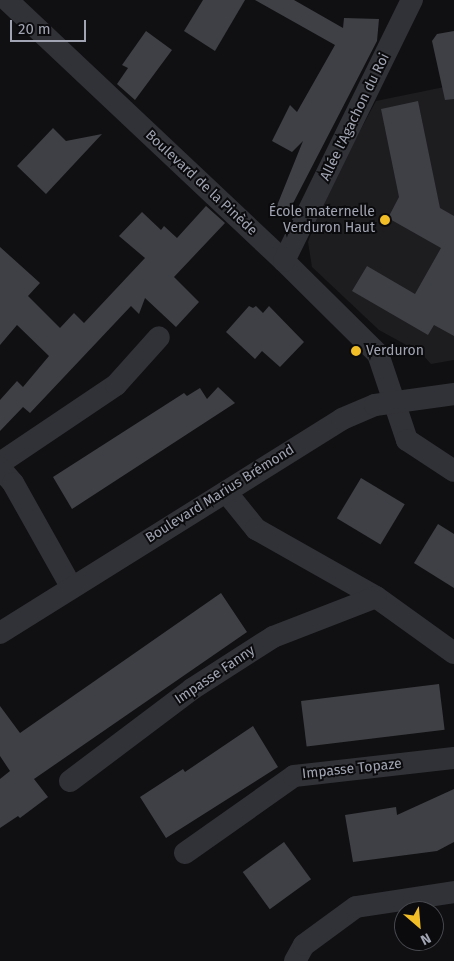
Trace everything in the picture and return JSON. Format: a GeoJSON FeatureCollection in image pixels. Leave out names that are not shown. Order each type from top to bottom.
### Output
{"type":"FeatureCollection","features":[{"type":"Feature","properties":{"kind":"street","name":"Boulevard de la Pinède"},"geometry":{"type":"LineString","coordinates":[[7,0],[284,261],[378,354],[406,440],[454,471]]}},
{"type":"Feature","properties":{"kind":"street","name":"Allée l'Agachon du Roi"},"geometry":{"type":"LineString","coordinates":[[284,261],[412,0]]}},
{"type":"Feature","properties":{"kind":"street"},"geometry":{"type":"LineString","coordinates":[[0,463],[116,384],[158,337]]}},
{"type":"Feature","properties":{"kind":"street","name":"Boulevard Marius Brémond"},"geometry":{"type":"LineString","coordinates":[[0,633],[342,419],[375,405],[454,394]]}},
{"type":"Feature","properties":{"kind":"street"},"geometry":{"type":"LineString","coordinates":[[0,468],[13,483],[72,588]]}},
{"type":"Feature","properties":{"kind":"street"},"geometry":{"type":"LineString","coordinates":[[226,492],[256,529],[376,597],[454,653]]}},
{"type":"Feature","properties":{"kind":"street","name":"Impasse Fanny"},"geometry":{"type":"LineString","coordinates":[[70,780],[192,689],[273,637],[376,597]]}},
{"type":"Feature","properties":{"kind":"street","name":"Impasse Topaze"},"geometry":{"type":"LineString","coordinates":[[185,853],[294,776],[454,758]]}},
{"type":"Feature","properties":{"kind":"street"},"geometry":{"type":"LineString","coordinates":[[296,961],[304,945],[356,907],[454,892]]}},
{"type":"Feature","properties":{"kind":"shaded area","name":"École maternelle Verduron Haut"},"geometry":{"type":"Polygon","coordinates":[[[454,85],[454,360],[431,364],[421,353],[379,330],[312,267],[308,242],[324,198],[376,101],[454,85]]]}},
{"type":"Feature","properties":{"kind":"building"},"geometry":{"type":"Polygon","coordinates":[[[203,0],[245,0],[215,51],[184,31],[203,0]]]}},
{"type":"Feature","properties":{"kind":"building"},"geometry":{"type":"Polygon","coordinates":[[[255,0],[294,0],[343,28],[344,18],[379,19],[377,41],[288,213],[276,208],[303,141],[292,152],[272,141],[290,105],[297,112],[335,45],[255,0]]]}},
{"type":"Feature","properties":{"kind":"building"},"geometry":{"type":"Polygon","coordinates":[[[146,31],[172,50],[135,100],[117,84],[128,68],[122,65],[146,31]]]}},
{"type":"Feature","properties":{"kind":"building"},"geometry":{"type":"Polygon","coordinates":[[[454,31],[454,99],[445,100],[432,41],[437,34],[454,31]]]}},
{"type":"Feature","properties":{"kind":"building"},"geometry":{"type":"Polygon","coordinates":[[[418,101],[440,208],[454,216],[454,336],[434,325],[428,335],[352,291],[367,266],[415,294],[441,248],[388,218],[399,197],[381,109],[418,101]]]}},
{"type":"Feature","properties":{"kind":"building"},"geometry":{"type":"Polygon","coordinates":[[[53,128],[66,141],[102,134],[46,194],[17,166],[53,128]]]}},
{"type":"Feature","properties":{"kind":"building"},"geometry":{"type":"Polygon","coordinates":[[[206,206],[225,223],[174,277],[199,302],[176,327],[145,298],[139,314],[131,306],[30,413],[23,407],[0,431],[0,400],[17,381],[23,387],[49,356],[17,325],[0,345],[0,247],[40,283],[28,296],[60,328],[74,313],[84,323],[145,258],[119,236],[142,212],[161,230],[164,226],[177,238],[206,206]]]}},
{"type":"Feature","properties":{"kind":"building"},"geometry":{"type":"Polygon","coordinates":[[[249,306],[253,308],[256,306],[263,313],[269,306],[304,342],[280,367],[262,351],[255,359],[226,332],[249,306]]]}},
{"type":"Feature","properties":{"kind":"building"},"geometry":{"type":"Polygon","coordinates":[[[218,387],[235,403],[72,509],[53,477],[184,393],[187,396],[200,388],[207,399],[218,387]]]}},
{"type":"Feature","properties":{"kind":"building"},"geometry":{"type":"Polygon","coordinates":[[[361,478],[405,504],[381,545],[337,518],[361,478]]]}},
{"type":"Feature","properties":{"kind":"building"},"geometry":{"type":"Polygon","coordinates":[[[438,524],[454,534],[454,588],[414,563],[438,524]]]}},
{"type":"Feature","properties":{"kind":"building"},"geometry":{"type":"Polygon","coordinates":[[[221,593],[247,632],[34,779],[48,797],[20,818],[18,816],[0,828],[0,779],[10,771],[0,756],[0,706],[20,733],[221,593]]]}},
{"type":"Feature","properties":{"kind":"building"},"geometry":{"type":"Polygon","coordinates":[[[439,684],[445,730],[307,747],[301,701],[439,684]]]}},
{"type":"Feature","properties":{"kind":"building"},"geometry":{"type":"Polygon","coordinates":[[[253,726],[278,767],[166,838],[140,797],[183,769],[185,772],[253,726]]]}},
{"type":"Feature","properties":{"kind":"building"},"geometry":{"type":"Polygon","coordinates":[[[454,789],[454,842],[437,851],[353,862],[345,815],[396,807],[397,815],[454,789]]]}},
{"type":"Feature","properties":{"kind":"building"},"geometry":{"type":"Polygon","coordinates":[[[284,842],[311,879],[270,909],[243,872],[284,842]]]}},
{"type":"Feature","properties":{"kind":"place","name":"École maternelle Verduron Haut"},"geometry":{"type":"Point","coordinates":[385,220]}},
{"type":"Feature","properties":{"kind":"place","name":"Verduron"},"geometry":{"type":"Point","coordinates":[356,351]}}]}
